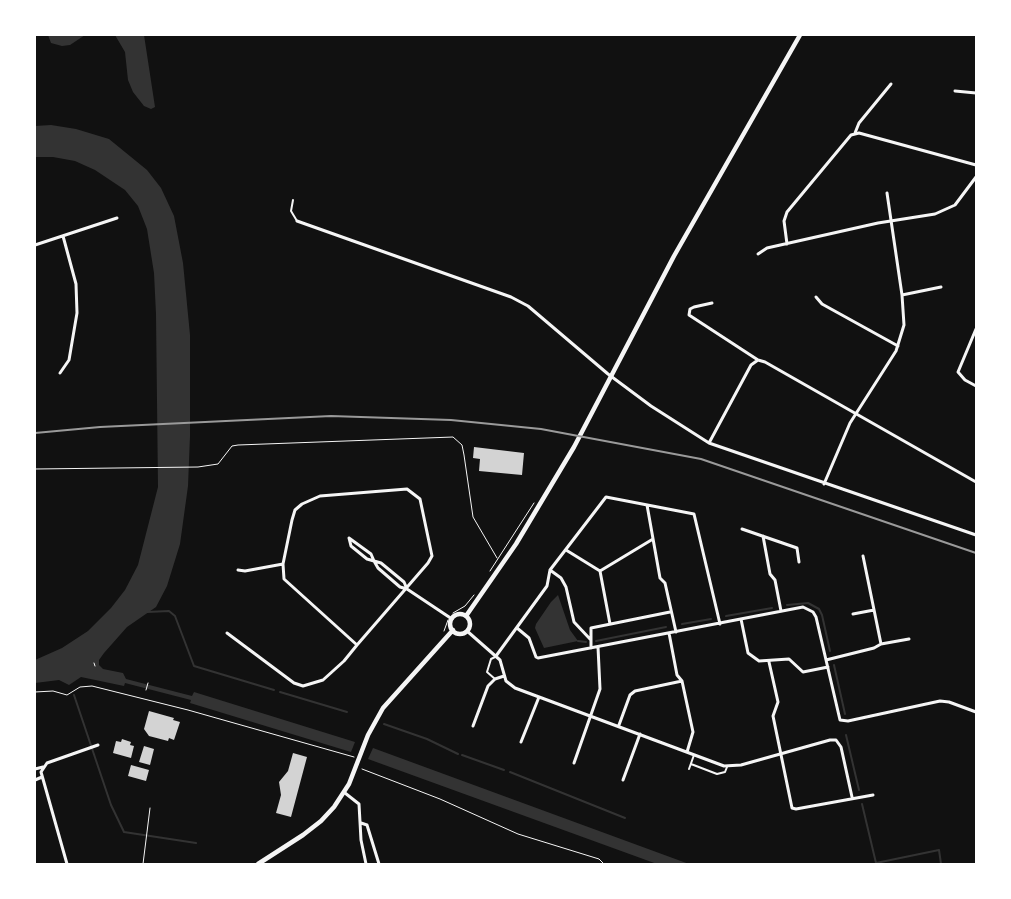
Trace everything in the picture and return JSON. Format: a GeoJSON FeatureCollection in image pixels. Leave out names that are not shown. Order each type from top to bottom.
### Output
{"type":"FeatureCollection","features":[{"type":"Feature","properties":{"kind":"street"},"geometry":{"type":"LineString","coordinates":[[466,616],[544,499],[579,438],[674,256],[800,35]]}},
{"type":"Feature","properties":{"kind":"street"},"geometry":{"type":"LineString","coordinates":[[787,244],[784,221],[790,207],[848,138],[855,134],[859,123],[891,84]]}},
{"type":"Feature","properties":{"kind":"street"},"geometry":{"type":"LineString","coordinates":[[955,91],[976,93]]}},
{"type":"Feature","properties":{"kind":"street"},"geometry":{"type":"LineString","coordinates":[[855,134],[976,165]]}},
{"type":"Feature","properties":{"kind":"street"},"geometry":{"type":"LineString","coordinates":[[758,254],[767,248],[946,210],[962,198],[976,177]]}},
{"type":"Feature","properties":{"kind":"street"},"geometry":{"type":"LineString","coordinates":[[824,484],[856,414],[892,360],[904,325],[893,222],[887,192]]}},
{"type":"Feature","properties":{"kind":"street"},"geometry":{"type":"LineString","coordinates":[[35,245],[117,218]]}},
{"type":"Feature","properties":{"kind":"street"},"geometry":{"type":"LineString","coordinates":[[297,221],[511,297],[540,314],[611,376],[651,406],[709,443],[976,535]]}},
{"type":"Feature","properties":{"kind":"street"},"geometry":{"type":"LineString","coordinates":[[60,373],[69,360],[77,313],[76,284],[63,236]]}},
{"type":"Feature","properties":{"kind":"street"},"geometry":{"type":"LineString","coordinates":[[902,295],[941,287]]}},
{"type":"Feature","properties":{"kind":"street"},"geometry":{"type":"LineString","coordinates":[[816,297],[822,304],[898,346]]}},
{"type":"Feature","properties":{"kind":"street"},"geometry":{"type":"LineString","coordinates":[[712,303],[694,306],[690,309],[689,315],[758,360],[766,362],[976,482]]}},
{"type":"Feature","properties":{"kind":"street"},"geometry":{"type":"LineString","coordinates":[[976,330],[958,372],[965,380],[976,386]]}},
{"type":"Feature","properties":{"kind":"street"},"geometry":{"type":"LineString","coordinates":[[709,443],[751,365],[758,360]]}},
{"type":"Feature","properties":{"kind":"street"},"geometry":{"type":"LineString","coordinates":[[227,633],[294,683],[303,686],[323,680],[344,661],[407,589],[432,556],[420,499],[415,493],[407,489],[320,496],[302,504],[295,510],[283,564],[284,579],[357,646]]}},
{"type":"Feature","properties":{"kind":"street"},"geometry":{"type":"LineString","coordinates":[[496,656],[547,586],[550,570],[606,497],[694,514],[720,624]]}},
{"type":"Feature","properties":{"kind":"street"},"geometry":{"type":"LineString","coordinates":[[647,505],[660,578],[665,583],[676,632]]}},
{"type":"Feature","properties":{"kind":"street"},"geometry":{"type":"LineString","coordinates":[[742,529],[797,548],[799,562]]}},
{"type":"Feature","properties":{"kind":"street"},"geometry":{"type":"LineString","coordinates":[[763,536],[770,574],[774,580],[781,611]]}},
{"type":"Feature","properties":{"kind":"street"},"geometry":{"type":"LineString","coordinates":[[407,589],[404,582],[381,563],[374,561],[367,559],[352,546],[349,538],[371,554],[374,561],[378,568],[392,581],[452,619]]}},
{"type":"Feature","properties":{"kind":"street"},"geometry":{"type":"LineString","coordinates":[[600,571],[653,539]]}},
{"type":"Feature","properties":{"kind":"street"},"geometry":{"type":"LineString","coordinates":[[566,550],[600,571],[610,624]]}},
{"type":"Feature","properties":{"kind":"street"},"geometry":{"type":"LineString","coordinates":[[863,556],[881,644]]}},
{"type":"Feature","properties":{"kind":"street"},"geometry":{"type":"LineString","coordinates":[[238,570],[246,571],[283,564]]}},
{"type":"Feature","properties":{"kind":"street"},"geometry":{"type":"LineString","coordinates":[[550,570],[561,578],[566,587],[574,622],[590,639]]}},
{"type":"Feature","properties":{"kind":"street"},"geometry":{"type":"LineString","coordinates":[[517,628],[529,638],[538,658],[803,608],[813,612],[840,719],[844,721],[940,701],[949,702],[976,712]]}},
{"type":"Feature","properties":{"kind":"street"},"geometry":{"type":"LineString","coordinates":[[853,614],[874,610]]}},
{"type":"Feature","properties":{"kind":"street"},"geometry":{"type":"LineString","coordinates":[[591,648],[590,628],[670,612]]}},
{"type":"Feature","properties":{"kind":"street"},"geometry":{"type":"LineString","coordinates":[[458,614],[466,616],[470,623],[467,630],[459,633],[453,630],[450,626],[452,619],[458,614]]}},
{"type":"Feature","properties":{"kind":"street"},"geometry":{"type":"LineString","coordinates":[[741,619],[748,653],[759,661],[768,662],[789,658],[803,672],[828,668]]}},
{"type":"Feature","properties":{"kind":"street"},"geometry":{"type":"LineString","coordinates":[[258,864],[322,821],[345,792],[368,736],[383,708],[453,630]]}},
{"type":"Feature","properties":{"kind":"street"},"geometry":{"type":"LineString","coordinates":[[467,630],[496,656],[502,664],[504,676],[511,686],[727,767],[836,740],[841,747],[852,798]]}},
{"type":"Feature","properties":{"kind":"street"},"geometry":{"type":"LineString","coordinates":[[669,633],[677,675],[682,681],[693,732],[687,752]]}},
{"type":"Feature","properties":{"kind":"street"},"geometry":{"type":"LineString","coordinates":[[826,660],[874,648],[881,644],[909,639]]}},
{"type":"Feature","properties":{"kind":"street"},"geometry":{"type":"LineString","coordinates":[[574,763],[592,716],[601,677],[598,647]]}},
{"type":"Feature","properties":{"kind":"street"},"geometry":{"type":"LineString","coordinates":[[768,662],[778,702],[773,716],[779,753],[792,808],[796,809],[873,795]]}},
{"type":"Feature","properties":{"kind":"street"},"geometry":{"type":"LineString","coordinates":[[473,726],[488,686],[495,679],[504,676]]}},
{"type":"Feature","properties":{"kind":"street"},"geometry":{"type":"LineString","coordinates":[[619,726],[630,695],[635,691],[682,681]]}},
{"type":"Feature","properties":{"kind":"street"},"geometry":{"type":"LineString","coordinates":[[521,742],[539,697]]}},
{"type":"Feature","properties":{"kind":"street"},"geometry":{"type":"LineString","coordinates":[[623,780],[640,734]]}},
{"type":"Feature","properties":{"kind":"street"},"geometry":{"type":"LineString","coordinates":[[35,770],[47,763],[96,745]]}},
{"type":"Feature","properties":{"kind":"street"},"geometry":{"type":"LineString","coordinates":[[43,766],[42,777],[67,864]]}},
{"type":"Feature","properties":{"kind":"street"},"geometry":{"type":"LineString","coordinates":[[35,780],[42,777]]}},
{"type":"Feature","properties":{"kind":"street"},"geometry":{"type":"LineString","coordinates":[[345,792],[359,804],[366,864]]}},
{"type":"Feature","properties":{"kind":"street"},"geometry":{"type":"LineString","coordinates":[[361,823],[367,825],[379,864]]}},
{"type":"Feature","properties":{"kind":"lane"},"geometry":{"type":"LineString","coordinates":[[293,200],[291,211],[297,221]]}},
{"type":"Feature","properties":{"kind":"lane"},"geometry":{"type":"LineString","coordinates":[[495,679],[491,677],[487,669],[490,659],[496,656]]}},
{"type":"Feature","properties":{"kind":"lane"},"geometry":{"type":"LineString","coordinates":[[690,769],[694,755]]}},
{"type":"Feature","properties":{"kind":"lane"},"geometry":{"type":"LineString","coordinates":[[692,764],[717,774],[725,772],[727,767]]}},
{"type":"Feature","properties":{"kind":"path"},"geometry":{"type":"LineString","coordinates":[[35,469],[198,467],[218,464],[232,446],[238,445],[453,437],[462,445],[472,517],[498,559]]}},
{"type":"Feature","properties":{"kind":"path"},"geometry":{"type":"LineString","coordinates":[[487,576],[536,501]]}},
{"type":"Feature","properties":{"kind":"path"},"geometry":{"type":"LineString","coordinates":[[458,610],[465,606],[477,590]]}},
{"type":"Feature","properties":{"kind":"path"},"geometry":{"type":"LineString","coordinates":[[146,690],[148,683]]}},
{"type":"Feature","properties":{"kind":"path"},"geometry":{"type":"LineString","coordinates":[[35,692],[53,691],[67,695],[80,686],[92,686],[188,710],[357,758]]}},
{"type":"Feature","properties":{"kind":"path"},"geometry":{"type":"LineString","coordinates":[[356,767],[440,799],[518,834],[599,859],[604,864]]}},
{"type":"Feature","properties":{"kind":"path"},"geometry":{"type":"LineString","coordinates":[[143,864],[150,808]]}},
{"type":"Feature","properties":{"kind":"shaded area"},"geometry":{"type":"Polygon","coordinates":[[[48,35],[85,35],[70,45],[62,46],[51,43],[48,35]]]}},
{"type":"Feature","properties":{"kind":"shaded area"},"geometry":{"type":"Polygon","coordinates":[[[115,35],[144,35],[155,107],[151,109],[144,106],[133,92],[128,80],[125,52],[115,35]]]}},
{"type":"Feature","properties":{"kind":"shaded area"},"geometry":{"type":"Polygon","coordinates":[[[51,125],[76,129],[109,139],[147,170],[161,188],[174,216],[183,263],[190,335],[188,486],[180,544],[167,586],[156,607],[127,627],[104,653],[99,660],[99,665],[103,669],[123,673],[126,679],[192,696],[194,692],[355,742],[351,752],[190,703],[191,700],[125,683],[124,686],[81,677],[69,685],[59,680],[35,683],[35,660],[62,648],[88,631],[111,608],[125,590],[138,565],[158,487],[156,314],[154,273],[147,229],[138,206],[125,190],[95,170],[75,161],[53,157],[35,157],[35,126],[51,125]]]}},
{"type":"Feature","properties":{"kind":"shaded area"},"geometry":{"type":"Polygon","coordinates":[[[558,595],[570,630],[578,641],[544,648],[535,628],[536,624],[558,595]]]}},
{"type":"Feature","properties":{"kind":"shaded area"},"geometry":{"type":"Polygon","coordinates":[[[373,748],[689,864],[657,864],[368,759],[373,748]]]}},
{"type":"Feature","properties":{"kind":"building"},"geometry":{"type":"Polygon","coordinates":[[[474,447],[524,453],[522,475],[479,471],[480,459],[473,458],[474,447]]]}},
{"type":"Feature","properties":{"kind":"building"},"geometry":{"type":"Polygon","coordinates":[[[149,711],[174,718],[173,720],[180,722],[174,740],[169,738],[168,741],[149,736],[144,729],[149,711]]]}},
{"type":"Feature","properties":{"kind":"building"},"geometry":{"type":"Polygon","coordinates":[[[122,739],[131,742],[130,745],[134,746],[131,758],[113,753],[116,741],[121,742],[122,739]]]}},
{"type":"Feature","properties":{"kind":"building"},"geometry":{"type":"Polygon","coordinates":[[[144,746],[154,749],[150,765],[139,762],[144,746]]]}},
{"type":"Feature","properties":{"kind":"building"},"geometry":{"type":"Polygon","coordinates":[[[293,753],[307,757],[291,817],[276,813],[281,795],[279,782],[288,771],[293,753]]]}},
{"type":"Feature","properties":{"kind":"building"},"geometry":{"type":"Polygon","coordinates":[[[131,765],[149,770],[146,781],[128,776],[131,765]]]}},
{"type":"Feature","properties":{"kind":"waterway"},"geometry":{"type":"LineString","coordinates":[[787,605],[808,603],[819,609],[830,651]]}},
{"type":"Feature","properties":{"kind":"waterway"},"geometry":{"type":"LineString","coordinates":[[726,616],[772,608]]}},
{"type":"Feature","properties":{"kind":"waterway"},"geometry":{"type":"LineString","coordinates":[[147,612],[169,611],[175,616],[194,666],[274,690]]}},
{"type":"Feature","properties":{"kind":"waterway"},"geometry":{"type":"LineString","coordinates":[[682,624],[711,619]]}},
{"type":"Feature","properties":{"kind":"waterway"},"geometry":{"type":"LineString","coordinates":[[596,641],[666,627]]}},
{"type":"Feature","properties":{"kind":"waterway"},"geometry":{"type":"LineString","coordinates":[[578,641],[586,642]]}},
{"type":"Feature","properties":{"kind":"waterway"},"geometry":{"type":"LineString","coordinates":[[834,665],[845,714]]}},
{"type":"Feature","properties":{"kind":"waterway"},"geometry":{"type":"LineString","coordinates":[[280,692],[347,712]]}},
{"type":"Feature","properties":{"kind":"waterway"},"geometry":{"type":"LineString","coordinates":[[74,695],[111,805],[124,832],[196,843]]}},
{"type":"Feature","properties":{"kind":"waterway"},"geometry":{"type":"LineString","coordinates":[[384,724],[427,739],[458,754]]}},
{"type":"Feature","properties":{"kind":"waterway"},"geometry":{"type":"LineString","coordinates":[[846,735],[859,790]]}},
{"type":"Feature","properties":{"kind":"waterway"},"geometry":{"type":"LineString","coordinates":[[462,755],[504,770]]}},
{"type":"Feature","properties":{"kind":"waterway"},"geometry":{"type":"LineString","coordinates":[[510,772],[625,818]]}},
{"type":"Feature","properties":{"kind":"waterway"},"geometry":{"type":"LineString","coordinates":[[862,804],[876,863],[939,850],[941,864]]}},
{"type":"Feature","properties":{"kind":"railway"},"geometry":{"type":"LineString","coordinates":[[35,433],[100,427],[331,416],[451,420],[541,429],[701,459],[976,553]]}}]}
